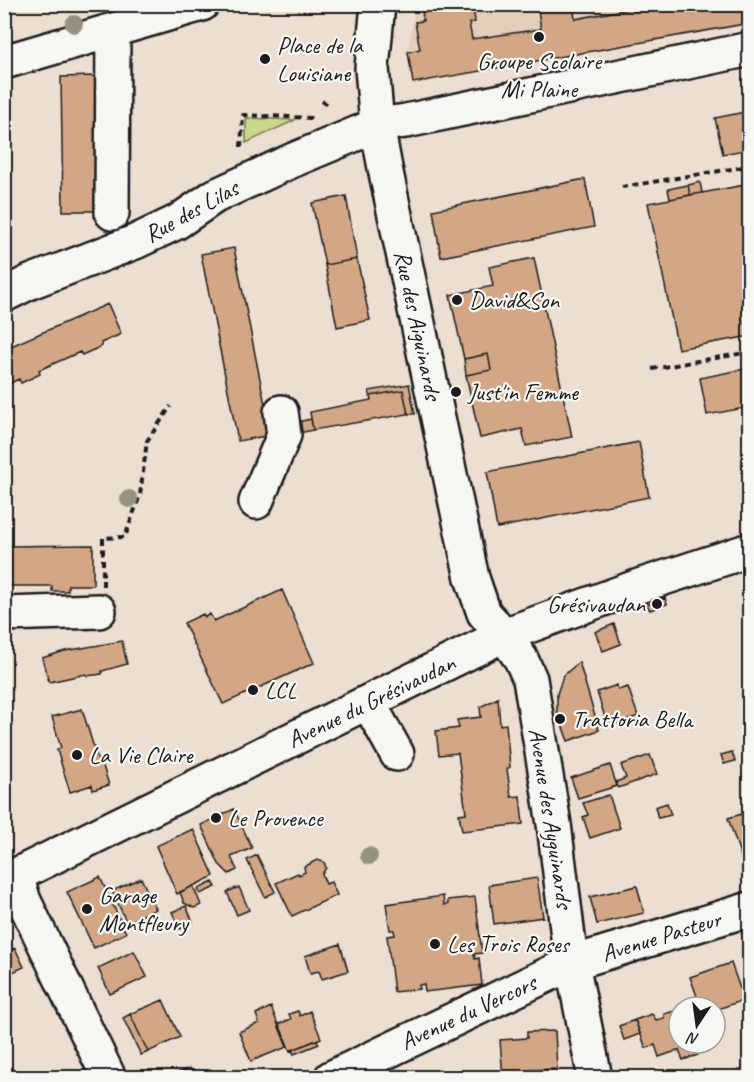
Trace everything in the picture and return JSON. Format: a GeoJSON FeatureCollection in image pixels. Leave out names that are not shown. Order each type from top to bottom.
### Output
{"type":"FeatureCollection","features":[{"type":"Feature","properties":{"kind":"street"},"geometry":{"type":"LineString","coordinates":[[4,62],[113,32],[202,4]]}},
{"type":"Feature","properties":{"kind":"street","name":"Rue des Aiguinards"},"geometry":{"type":"LineString","coordinates":[[378,4],[372,68],[377,125],[472,579],[484,613],[504,635]]}},
{"type":"Feature","properties":{"kind":"street"},"geometry":{"type":"LineString","coordinates":[[112,213],[113,32]]}},
{"type":"Feature","properties":{"kind":"street","name":"Rue des Lilas"},"geometry":{"type":"LineString","coordinates":[[13,281],[135,242],[177,222],[239,183],[377,125],[406,121],[750,49]]}},
{"type":"Feature","properties":{"kind":"street"},"geometry":{"type":"LineString","coordinates":[[256,502],[284,435],[281,412]]}},
{"type":"Feature","properties":{"kind":"street","name":"Avenue du Grésivaudan"},"geometry":{"type":"LineString","coordinates":[[10,878],[504,635],[639,586],[750,550]]}},
{"type":"Feature","properties":{"kind":"street"},"geometry":{"type":"LineString","coordinates":[[4,614],[99,611]]}},
{"type":"Feature","properties":{"kind":"street","name":"Avenue des Ayguinards"},"geometry":{"type":"LineString","coordinates":[[504,635],[521,659],[530,679],[554,824],[572,963],[596,1077]]}},
{"type":"Feature","properties":{"kind":"street"},"geometry":{"type":"LineString","coordinates":[[368,702],[397,754]]}},
{"type":"Feature","properties":{"kind":"street"},"geometry":{"type":"LineString","coordinates":[[10,878],[24,901],[109,1077]]}},
{"type":"Feature","properties":{"kind":"street","name":"Avenue Pasteur"},"geometry":{"type":"LineString","coordinates":[[572,963],[750,909]]}},
{"type":"Feature","properties":{"kind":"street","name":"Avenue du Vercors"},"geometry":{"type":"LineString","coordinates":[[331,1077],[572,963]]}},
{"type":"Feature","properties":{"kind":"path"},"geometry":{"type":"LineString","coordinates":[[322,101],[328,105]]}},
{"type":"Feature","properties":{"kind":"path"},"geometry":{"type":"LineString","coordinates":[[241,147],[243,113],[312,118]]}},
{"type":"Feature","properties":{"kind":"path"},"geometry":{"type":"LineString","coordinates":[[622,187],[750,166]]}},
{"type":"Feature","properties":{"kind":"path"},"geometry":{"type":"LineString","coordinates":[[652,369],[750,352]]}},
{"type":"Feature","properties":{"kind":"path"},"geometry":{"type":"LineString","coordinates":[[99,611],[103,594],[103,538],[125,537],[140,495],[147,441],[171,406]]}},
{"type":"Feature","properties":{"kind":"shaded area","name":"Groupe Scolaire Mi Plaine"},"geometry":{"type":"Polygon","coordinates":[[[415,5],[749,5],[413,83],[408,52],[415,5]]]}},
{"type":"Feature","properties":{"kind":"green space"},"geometry":{"type":"Polygon","coordinates":[[[246,118],[295,120],[246,143],[246,118]]]}},
{"type":"Feature","properties":{"kind":"building","name":"Groupe Scolaire Mi Plaine"},"geometry":{"type":"Polygon","coordinates":[[[441,4],[467,4],[467,7],[473,7],[475,22],[469,23],[472,39],[541,29],[537,4],[573,4],[575,19],[655,4],[750,4],[750,23],[413,83],[408,52],[420,49],[415,22],[423,21],[422,8],[441,4]]]}},
{"type":"Feature","properties":{"kind":"building"},"geometry":{"type":"Polygon","coordinates":[[[95,76],[95,98],[98,98],[96,211],[63,211],[61,77],[95,76]]]}},
{"type":"Feature","properties":{"kind":"building"},"geometry":{"type":"Polygon","coordinates":[[[750,111],[750,149],[723,154],[715,118],[750,111]]]}},
{"type":"Feature","properties":{"kind":"building"},"geometry":{"type":"Polygon","coordinates":[[[585,179],[594,227],[441,257],[433,210],[585,179]]]}},
{"type":"Feature","properties":{"kind":"building"},"geometry":{"type":"Polygon","coordinates":[[[700,182],[702,193],[690,195],[688,185],[700,182]]]}},
{"type":"Feature","properties":{"kind":"building"},"geometry":{"type":"Polygon","coordinates":[[[750,184],[750,336],[678,349],[648,203],[750,184]]]}},
{"type":"Feature","properties":{"kind":"building"},"geometry":{"type":"Polygon","coordinates":[[[688,185],[690,195],[670,199],[668,189],[688,185]]]}},
{"type":"Feature","properties":{"kind":"building"},"geometry":{"type":"Polygon","coordinates":[[[346,196],[357,259],[325,265],[312,203],[346,196]]]}},
{"type":"Feature","properties":{"kind":"building"},"geometry":{"type":"Polygon","coordinates":[[[234,248],[271,435],[238,441],[201,254],[234,248]]]}},
{"type":"Feature","properties":{"kind":"building"},"geometry":{"type":"Polygon","coordinates":[[[534,258],[572,437],[526,446],[522,429],[480,438],[466,375],[491,370],[488,354],[464,359],[450,295],[493,286],[489,267],[534,258]]]}},
{"type":"Feature","properties":{"kind":"building"},"geometry":{"type":"Polygon","coordinates":[[[357,259],[370,320],[337,327],[325,265],[357,259]]]}},
{"type":"Feature","properties":{"kind":"building"},"geometry":{"type":"Polygon","coordinates":[[[108,304],[121,334],[82,355],[80,352],[39,370],[40,374],[21,383],[19,379],[4,386],[4,349],[108,304]]]}},
{"type":"Feature","properties":{"kind":"building"},"geometry":{"type":"Polygon","coordinates":[[[488,354],[491,370],[466,375],[464,359],[488,354]]]}},
{"type":"Feature","properties":{"kind":"building"},"geometry":{"type":"Polygon","coordinates":[[[750,368],[750,407],[707,415],[700,378],[750,368]]]}},
{"type":"Feature","properties":{"kind":"building"},"geometry":{"type":"Polygon","coordinates":[[[409,384],[415,414],[408,414],[403,390],[370,396],[369,391],[409,384]]]}},
{"type":"Feature","properties":{"kind":"building"},"geometry":{"type":"Polygon","coordinates":[[[403,390],[408,414],[313,430],[310,412],[371,400],[370,396],[403,390]]]}},
{"type":"Feature","properties":{"kind":"building"},"geometry":{"type":"Polygon","coordinates":[[[311,419],[313,430],[299,433],[297,422],[311,419]]]}},
{"type":"Feature","properties":{"kind":"building"},"geometry":{"type":"Polygon","coordinates":[[[639,442],[649,497],[497,528],[487,472],[639,442]]]}},
{"type":"Feature","properties":{"kind":"building"},"geometry":{"type":"Polygon","coordinates":[[[93,545],[93,585],[68,585],[68,591],[52,591],[52,586],[7,586],[7,592],[4,592],[4,546],[93,545]]]}},
{"type":"Feature","properties":{"kind":"building"},"geometry":{"type":"Polygon","coordinates":[[[282,590],[314,663],[223,704],[184,623],[203,614],[205,617],[210,614],[214,621],[282,590]]]}},
{"type":"Feature","properties":{"kind":"building","name":"Grésivaudan"},"geometry":{"type":"Polygon","coordinates":[[[665,598],[667,604],[650,610],[647,605],[665,598]]]}},
{"type":"Feature","properties":{"kind":"building"},"geometry":{"type":"Polygon","coordinates":[[[614,624],[621,644],[603,651],[595,632],[614,624]]]}},
{"type":"Feature","properties":{"kind":"building"},"geometry":{"type":"Polygon","coordinates":[[[122,641],[127,664],[102,671],[102,674],[87,676],[86,674],[49,682],[42,658],[65,651],[122,641]]]}},
{"type":"Feature","properties":{"kind":"building"},"geometry":{"type":"Polygon","coordinates":[[[579,662],[599,730],[568,741],[557,711],[557,694],[563,676],[579,662]]]}},
{"type":"Feature","properties":{"kind":"building"},"geometry":{"type":"Polygon","coordinates":[[[617,685],[618,690],[628,687],[638,716],[608,727],[597,692],[617,685]]]}},
{"type":"Feature","properties":{"kind":"building"},"geometry":{"type":"Polygon","coordinates":[[[498,698],[500,725],[506,724],[510,767],[507,769],[511,797],[520,796],[523,824],[462,831],[459,814],[466,813],[458,753],[439,755],[436,731],[459,728],[457,720],[481,717],[480,707],[498,698]]]}},
{"type":"Feature","properties":{"kind":"building","name":"La Vie Claire"},"geometry":{"type":"Polygon","coordinates":[[[82,709],[98,761],[101,760],[109,785],[93,790],[92,785],[70,792],[57,750],[61,748],[52,717],[82,709]]]}},
{"type":"Feature","properties":{"kind":"building"},"geometry":{"type":"Polygon","coordinates":[[[732,752],[735,761],[724,764],[721,755],[732,752]]]}},
{"type":"Feature","properties":{"kind":"building"},"geometry":{"type":"Polygon","coordinates":[[[650,755],[657,774],[618,788],[616,782],[626,778],[621,765],[650,755]]]}},
{"type":"Feature","properties":{"kind":"building"},"geometry":{"type":"Polygon","coordinates":[[[610,765],[617,786],[578,798],[571,778],[610,765]]]}},
{"type":"Feature","properties":{"kind":"building"},"geometry":{"type":"Polygon","coordinates":[[[609,795],[620,828],[590,838],[583,817],[588,815],[583,803],[609,795]]]}},
{"type":"Feature","properties":{"kind":"building"},"geometry":{"type":"Polygon","coordinates":[[[667,803],[671,815],[658,818],[655,807],[667,803]]]}},
{"type":"Feature","properties":{"kind":"building"},"geometry":{"type":"Polygon","coordinates":[[[234,809],[252,848],[231,857],[237,870],[229,874],[219,864],[201,825],[234,809]]]}},
{"type":"Feature","properties":{"kind":"building"},"geometry":{"type":"Polygon","coordinates":[[[742,814],[744,820],[750,818],[750,854],[741,857],[728,818],[742,814]]]}},
{"type":"Feature","properties":{"kind":"building"},"geometry":{"type":"Polygon","coordinates":[[[193,829],[214,876],[177,894],[156,846],[193,829]]]}},
{"type":"Feature","properties":{"kind":"building"},"geometry":{"type":"Polygon","coordinates":[[[257,855],[275,892],[265,897],[247,860],[257,855]]]}},
{"type":"Feature","properties":{"kind":"building"},"geometry":{"type":"Polygon","coordinates":[[[317,860],[324,862],[326,868],[322,874],[326,884],[331,882],[337,895],[292,916],[276,883],[305,872],[304,867],[317,860]]]}},
{"type":"Feature","properties":{"kind":"building"},"geometry":{"type":"Polygon","coordinates":[[[100,877],[126,933],[94,948],[67,892],[100,877]]]}},
{"type":"Feature","properties":{"kind":"building"},"geometry":{"type":"Polygon","coordinates":[[[141,878],[156,909],[127,923],[112,891],[141,878]]]}},
{"type":"Feature","properties":{"kind":"building"},"geometry":{"type":"Polygon","coordinates":[[[537,878],[543,917],[494,924],[489,885],[537,878]]]}},
{"type":"Feature","properties":{"kind":"building"},"geometry":{"type":"Polygon","coordinates":[[[213,882],[216,887],[200,894],[198,889],[213,882]]]}},
{"type":"Feature","properties":{"kind":"building"},"geometry":{"type":"Polygon","coordinates":[[[193,886],[201,905],[194,908],[184,903],[180,892],[193,886]]]}},
{"type":"Feature","properties":{"kind":"building"},"geometry":{"type":"Polygon","coordinates":[[[637,886],[644,913],[597,924],[590,897],[637,886]]]}},
{"type":"Feature","properties":{"kind":"building"},"geometry":{"type":"Polygon","coordinates":[[[239,887],[249,910],[237,915],[227,892],[239,887]]]}},
{"type":"Feature","properties":{"kind":"building","name":"Les Trois Roses"},"geometry":{"type":"Polygon","coordinates":[[[443,896],[444,905],[448,904],[448,900],[475,897],[482,953],[474,954],[475,959],[479,958],[482,985],[425,992],[424,984],[419,985],[420,989],[394,992],[387,936],[395,935],[394,930],[390,930],[386,904],[443,896]]]}},
{"type":"Feature","properties":{"kind":"building"},"geometry":{"type":"Polygon","coordinates":[[[186,906],[193,922],[180,929],[172,912],[186,906]]]}},
{"type":"Feature","properties":{"kind":"building"},"geometry":{"type":"Polygon","coordinates":[[[750,921],[750,942],[745,944],[739,925],[750,921]]]}},
{"type":"Feature","properties":{"kind":"building"},"geometry":{"type":"Polygon","coordinates":[[[340,944],[348,971],[322,979],[319,971],[310,973],[305,956],[340,944]]]}},
{"type":"Feature","properties":{"kind":"building"},"geometry":{"type":"Polygon","coordinates":[[[15,948],[24,967],[4,976],[4,953],[15,948]]]}},
{"type":"Feature","properties":{"kind":"building"},"geometry":{"type":"Polygon","coordinates":[[[134,951],[147,977],[110,994],[98,968],[134,951]]]}},
{"type":"Feature","properties":{"kind":"building"},"geometry":{"type":"Polygon","coordinates":[[[731,963],[744,1000],[727,1006],[727,995],[697,995],[690,977],[731,963]]]}},
{"type":"Feature","properties":{"kind":"building"},"geometry":{"type":"Polygon","coordinates":[[[163,1000],[180,1037],[148,1052],[130,1014],[163,1000]]]}},
{"type":"Feature","properties":{"kind":"building"},"geometry":{"type":"Polygon","coordinates":[[[271,1007],[287,1047],[251,1061],[239,1032],[259,1023],[256,1014],[271,1007]]]}},
{"type":"Feature","properties":{"kind":"building"},"geometry":{"type":"Polygon","coordinates":[[[298,1011],[300,1016],[310,1011],[321,1038],[290,1051],[279,1024],[291,1019],[289,1014],[298,1011]]]}},
{"type":"Feature","properties":{"kind":"building"},"geometry":{"type":"Polygon","coordinates":[[[667,1013],[667,1054],[659,1057],[655,1045],[646,1048],[635,1020],[652,1014],[656,1020],[664,1018],[664,1014],[667,1013]]]}},
{"type":"Feature","properties":{"kind":"building"},"geometry":{"type":"Polygon","coordinates":[[[130,1014],[148,1052],[141,1055],[123,1018],[130,1014]]]}},
{"type":"Feature","properties":{"kind":"building"},"geometry":{"type":"Polygon","coordinates":[[[635,1020],[640,1034],[624,1040],[619,1026],[635,1020]]]}},
{"type":"Feature","properties":{"kind":"building"},"geometry":{"type":"Polygon","coordinates":[[[555,1031],[557,1069],[530,1070],[530,1077],[503,1078],[500,1040],[527,1038],[527,1032],[555,1031]]]}},
{"type":"Feature","properties":{"kind":"building"},"geometry":{"type":"Polygon","coordinates":[[[317,1040],[319,1044],[294,1054],[292,1050],[317,1040]]]}},
{"type":"Feature","properties":{"kind":"building"},"geometry":{"type":"Polygon","coordinates":[[[681,1055],[698,1055],[683,1060],[681,1055]]]}},
{"type":"Feature","properties":{"kind":"building"},"geometry":{"type":"Polygon","coordinates":[[[190,1068],[194,1078],[176,1078],[174,1074],[190,1068]]]}},
{"type":"Feature","properties":{"kind":"place","name":"Groupe Scolaire Mi Plaine"},"geometry":{"type":"Point","coordinates":[539,37]}},
{"type":"Feature","properties":{"kind":"place","name":"Place de la Louisiane"},"geometry":{"type":"Point","coordinates":[265,59]}},
{"type":"Feature","properties":{"kind":"place","name":"David&Son"},"geometry":{"type":"Point","coordinates":[457,300]}},
{"type":"Feature","properties":{"kind":"place","name":"Just'in Femme"},"geometry":{"type":"Point","coordinates":[456,392]}},
{"type":"Feature","properties":{"kind":"place","name":"Grésivaudan"},"geometry":{"type":"Point","coordinates":[657,604]}},
{"type":"Feature","properties":{"kind":"place","name":"LCL"},"geometry":{"type":"Point","coordinates":[253,690]}},
{"type":"Feature","properties":{"kind":"place","name":"Trattoria Bella"},"geometry":{"type":"Point","coordinates":[560,719]}},
{"type":"Feature","properties":{"kind":"place","name":"La Vie Claire"},"geometry":{"type":"Point","coordinates":[77,755]}},
{"type":"Feature","properties":{"kind":"place","name":"Le Provence"},"geometry":{"type":"Point","coordinates":[216,818]}},
{"type":"Feature","properties":{"kind":"place","name":"Garage Montfleury"},"geometry":{"type":"Point","coordinates":[87,909]}},
{"type":"Feature","properties":{"kind":"place","name":"Les Trois Roses"},"geometry":{"type":"Point","coordinates":[435,944]}}]}
